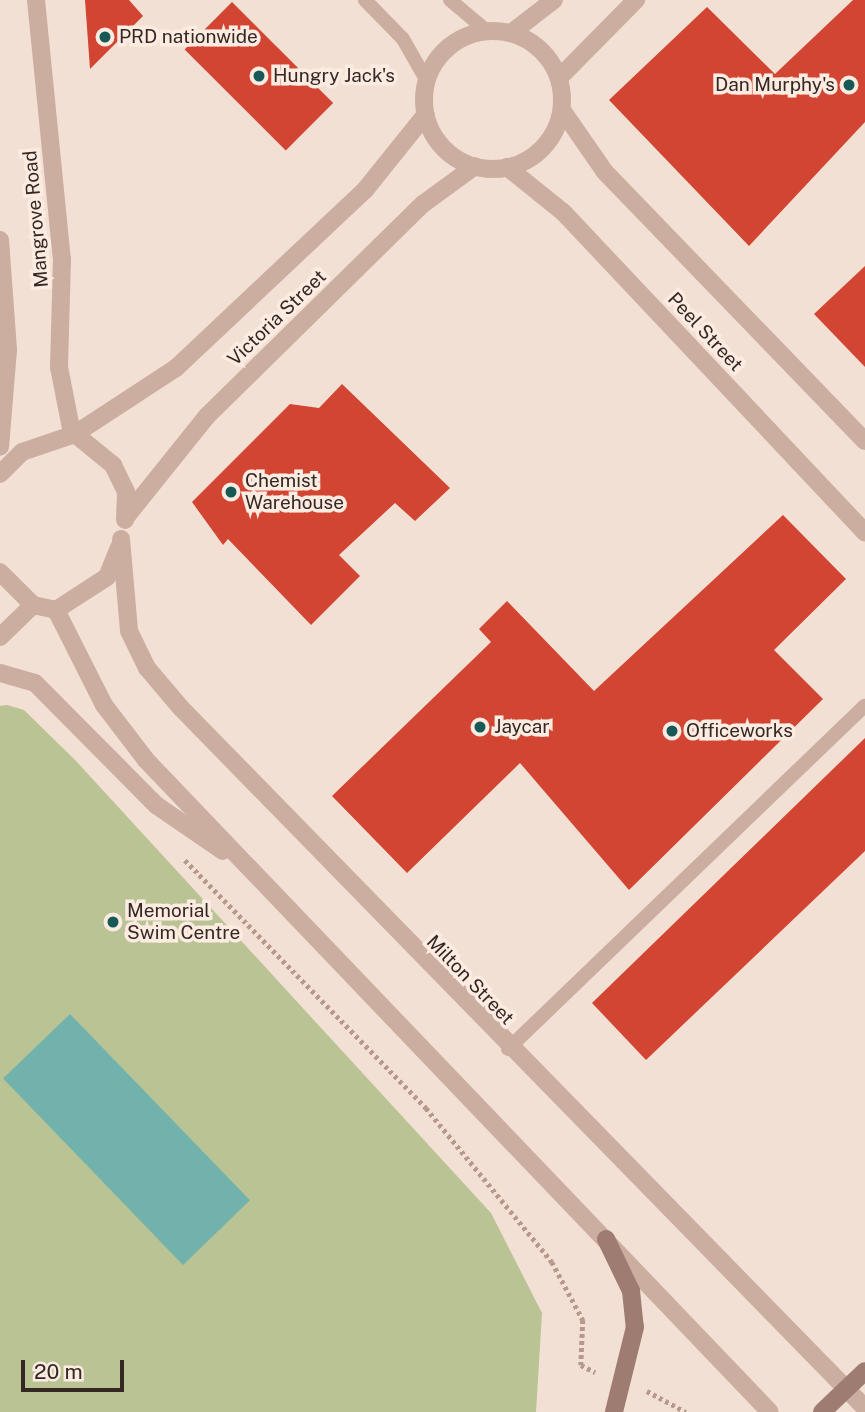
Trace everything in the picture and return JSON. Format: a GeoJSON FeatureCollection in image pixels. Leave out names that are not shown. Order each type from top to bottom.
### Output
{"type":"FeatureCollection","features":[{"type":"Feature","properties":{"kind":"main road"},"geometry":{"type":"LineString","coordinates":[[606,1238],[631,1291],[635,1327],[614,1412]]}},
{"type":"Feature","properties":{"kind":"main road"},"geometry":{"type":"LineString","coordinates":[[821,1412],[865,1371]]}},
{"type":"Feature","properties":{"kind":"street","name":"Mangrove Road"},"geometry":{"type":"LineString","coordinates":[[36,0],[62,259],[60,367],[74,434]]}},
{"type":"Feature","properties":{"kind":"street"},"geometry":{"type":"LineString","coordinates":[[511,33],[554,0]]}},
{"type":"Feature","properties":{"kind":"street"},"geometry":{"type":"LineString","coordinates":[[559,78],[636,0]]}},
{"type":"Feature","properties":{"kind":"street"},"geometry":{"type":"LineString","coordinates":[[487,31],[511,33],[541,49],[559,78],[562,110],[543,147],[507,167],[475,166],[442,147],[426,114],[427,81],[449,47],[487,31]]}},
{"type":"Feature","properties":{"kind":"street","name":"Peel Street"},"geometry":{"type":"LineString","coordinates":[[562,110],[605,172],[865,442]]}},
{"type":"Feature","properties":{"kind":"street","name":"Victoria Street"},"geometry":{"type":"LineString","coordinates":[[0,474],[23,452],[74,434],[176,368],[365,190],[426,114]]}},
{"type":"Feature","properties":{"kind":"street","name":"Victoria Street"},"geometry":{"type":"LineString","coordinates":[[126,517],[207,416],[423,204],[475,166]]}},
{"type":"Feature","properties":{"kind":"street","name":"Peel Street"},"geometry":{"type":"LineString","coordinates":[[507,167],[564,213],[865,532]]}},
{"type":"Feature","properties":{"kind":"street","name":"Mangrove Road"},"geometry":{"type":"LineString","coordinates":[[0,240],[8,350],[0,447]]}},
{"type":"Feature","properties":{"kind":"street"},"geometry":{"type":"LineString","coordinates":[[0,572],[33,605],[56,610],[107,577],[126,517],[126,492],[113,465],[74,434]]}},
{"type":"Feature","properties":{"kind":"street","name":"Milton Street"},"geometry":{"type":"LineString","coordinates":[[121,539],[129,631],[147,668],[508,1049],[865,1408]]}},
{"type":"Feature","properties":{"kind":"street"},"geometry":{"type":"LineString","coordinates":[[0,637],[33,605]]}},
{"type":"Feature","properties":{"kind":"street"},"geometry":{"type":"LineString","coordinates":[[56,610],[125,736],[770,1412]]}},
{"type":"Feature","properties":{"kind":"street"},"geometry":{"type":"LineString","coordinates":[[0,673],[35,683],[156,805],[244,863]]}},
{"type":"Feature","properties":{"kind":"lane"},"geometry":{"type":"LineString","coordinates":[[365,0],[403,39],[427,81]]}},
{"type":"Feature","properties":{"kind":"lane"},"geometry":{"type":"LineString","coordinates":[[450,0],[487,31]]}},
{"type":"Feature","properties":{"kind":"lane"},"geometry":{"type":"LineString","coordinates":[[508,1049],[865,706]]}},
{"type":"Feature","properties":{"kind":"path"},"geometry":{"type":"LineString","coordinates":[[174,848],[426,1108],[545,1253],[583,1320],[581,1365],[595,1371]]}},
{"type":"Feature","properties":{"kind":"path"},"geometry":{"type":"LineString","coordinates":[[647,1391],[686,1412]]}},
{"type":"Feature","properties":{"kind":"green space","name":"Memorial Swim Centre"},"geometry":{"type":"Polygon","coordinates":[[[7,705],[24,710],[76,761],[491,1213],[542,1313],[536,1412],[0,1412],[0,706],[7,705]]]}},
{"type":"Feature","properties":{"kind":"water"},"geometry":{"type":"Polygon","coordinates":[[[70,1014],[250,1200],[183,1265],[3,1079],[70,1014]]]}},
{"type":"Feature","properties":{"kind":"building","name":"PRD nationwide"},"geometry":{"type":"Polygon","coordinates":[[[85,0],[129,0],[143,16],[90,69],[85,0]]]}},
{"type":"Feature","properties":{"kind":"building"},"geometry":{"type":"Polygon","coordinates":[[[853,0],[865,0],[865,122],[749,246],[609,100],[707,7],[775,74],[853,0]]]}},
{"type":"Feature","properties":{"kind":"building","name":"Hungry Jack's"},"geometry":{"type":"Polygon","coordinates":[[[232,2],[333,103],[286,150],[185,49],[232,2]]]}},
{"type":"Feature","properties":{"kind":"building"},"geometry":{"type":"Polygon","coordinates":[[[865,266],[865,367],[814,314],[865,266]]]}},
{"type":"Feature","properties":{"kind":"building"},"geometry":{"type":"Polygon","coordinates":[[[342,384],[450,488],[415,521],[395,503],[339,555],[360,576],[311,625],[228,539],[223,545],[192,502],[290,404],[319,408],[342,384]]]}},
{"type":"Feature","properties":{"kind":"building","name":"Officeworks"},"geometry":{"type":"Polygon","coordinates":[[[783,515],[846,579],[774,650],[823,699],[629,890],[520,763],[407,873],[332,796],[491,642],[479,629],[507,601],[594,691],[783,515]]]}},
{"type":"Feature","properties":{"kind":"building"},"geometry":{"type":"Polygon","coordinates":[[[865,738],[865,851],[646,1060],[592,1003],[865,738]]]}},
{"type":"Feature","properties":{"kind":"place","name":"PRD nationwide"},"geometry":{"type":"Point","coordinates":[105,37]}},
{"type":"Feature","properties":{"kind":"place","name":"Hungry Jack's"},"geometry":{"type":"Point","coordinates":[259,76]}},
{"type":"Feature","properties":{"kind":"place","name":"Dan Murphy's"},"geometry":{"type":"Point","coordinates":[849,85]}},
{"type":"Feature","properties":{"kind":"place","name":"Chemist Warehouse"},"geometry":{"type":"Point","coordinates":[231,492]}},
{"type":"Feature","properties":{"kind":"place","name":"Jaycar"},"geometry":{"type":"Point","coordinates":[480,727]}},
{"type":"Feature","properties":{"kind":"place","name":"Officeworks"},"geometry":{"type":"Point","coordinates":[672,731]}},
{"type":"Feature","properties":{"kind":"place","name":"Memorial Swim Centre"},"geometry":{"type":"Point","coordinates":[113,922]}}]}
